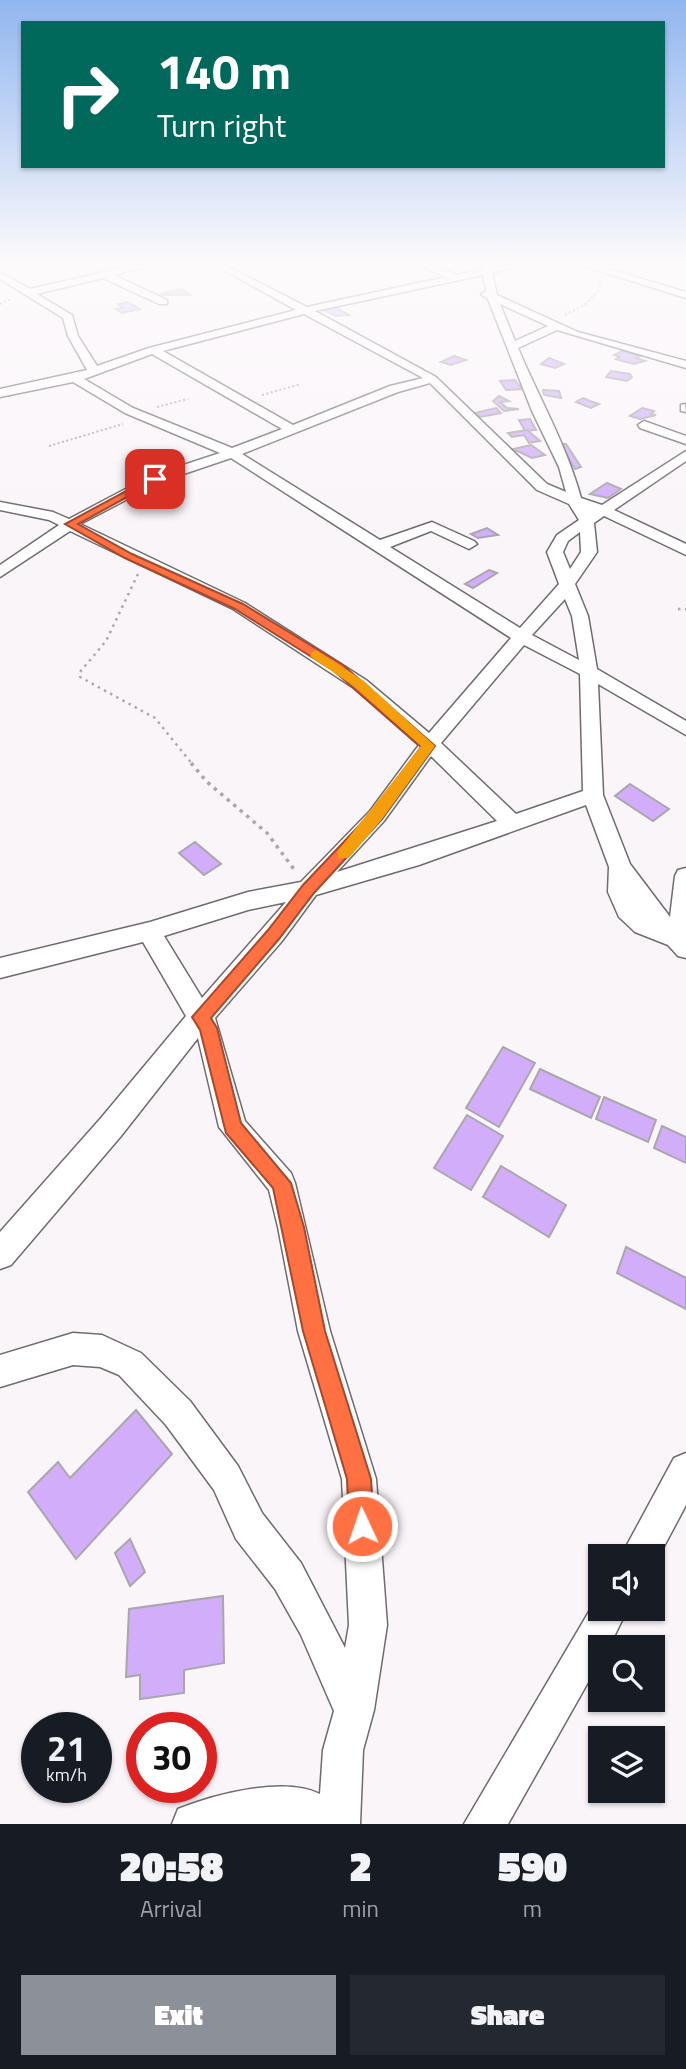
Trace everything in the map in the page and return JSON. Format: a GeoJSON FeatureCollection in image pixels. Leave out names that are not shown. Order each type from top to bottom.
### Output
{"type":"FeatureCollection","features":[{"type":"Feature","properties":{"kind":"street"},"geometry":{"type":"LineString","coordinates":[[81,348],[94,371]]}},
{"type":"Feature","properties":{"kind":"street"},"geometry":{"type":"LineString","coordinates":[[0,393],[75,377],[164,348]]}},
{"type":"Feature","properties":{"kind":"street"},"geometry":{"type":"LineString","coordinates":[[372,348],[432,380],[542,487],[605,511],[686,550]]}},
{"type":"Feature","properties":{"kind":"street"},"geometry":{"type":"LineString","coordinates":[[0,1254],[111,1127],[146,1080],[274,935],[308,889],[377,816],[428,746],[568,585],[589,552],[587,522],[575,501],[566,467],[513,348]]}},
{"type":"Feature","properties":{"kind":"street"},"geometry":{"type":"LineString","coordinates":[[623,348],[686,365]]}},
{"type":"Feature","properties":{"kind":"street"},"geometry":{"type":"LineString","coordinates":[[153,351],[293,430]]}},
{"type":"Feature","properties":{"kind":"street"},"geometry":{"type":"LineString","coordinates":[[75,377],[93,391],[232,453],[522,638],[590,672],[686,729]]}},
{"type":"Feature","properties":{"kind":"street"},"geometry":{"type":"LineString","coordinates":[[0,572],[70,524],[155,479],[232,453],[394,389],[432,380]]}},
{"type":"Feature","properties":{"kind":"street"},"geometry":{"type":"LineString","coordinates":[[644,425],[686,440]]}},
{"type":"Feature","properties":{"kind":"street"},"geometry":{"type":"LineString","coordinates":[[683,942],[636,920],[620,903],[616,888],[620,867],[593,795],[590,672],[580,616],[556,560],[558,543],[686,455]]}},
{"type":"Feature","properties":{"kind":"street"},"geometry":{"type":"LineString","coordinates":[[0,506],[44,513],[239,606],[338,668],[462,772],[513,824]]}},
{"type":"Feature","properties":{"kind":"street"},"geometry":{"type":"LineString","coordinates":[[379,546],[432,526],[469,544]]}},
{"type":"Feature","properties":{"kind":"street"},"geometry":{"type":"LineString","coordinates":[[0,968],[150,931],[248,901],[308,889],[411,859],[593,795]]}},
{"type":"Feature","properties":{"kind":"street"},"geometry":{"type":"LineString","coordinates":[[683,942],[681,920],[686,876]]}},
{"type":"Feature","properties":{"kind":"street"},"geometry":{"type":"LineString","coordinates":[[150,931],[159,953],[208,1028],[233,1127],[281,1183],[293,1227],[314,1331],[359,1479],[368,1625],[354,1710],[343,1750],[338,1824],[301,1806],[242,1812],[193,1824]]}},
{"type":"Feature","properties":{"kind":"street"},"geometry":{"type":"LineString","coordinates":[[0,1371],[73,1349],[102,1351],[130,1364],[178,1413],[226,1478],[249,1526],[288,1576],[354,1710]]}},
{"type":"Feature","properties":{"kind":"street"},"geometry":{"type":"LineString","coordinates":[[646,1544],[686,1470]]}},
{"type":"Feature","properties":{"kind":"street"},"geometry":{"type":"LineString","coordinates":[[485,1824],[602,1621]]}},
{"type":"Feature","properties":{"kind":"path"},"geometry":{"type":"LineString","coordinates":[[244,402],[301,384]]}},
{"type":"Feature","properties":{"kind":"path"},"geometry":{"type":"LineString","coordinates":[[49,446],[188,398]]}},
{"type":"Feature","properties":{"kind":"path"},"geometry":{"type":"LineString","coordinates":[[144,563],[106,640],[80,672],[80,677],[155,718],[207,782],[267,833],[308,889]]}},
{"type":"Feature","properties":{"kind":"path"},"geometry":{"type":"LineString","coordinates":[[678,609],[686,609]]}},
{"type":"Feature","properties":{"kind":"building"},"geometry":{"type":"Polygon","coordinates":[[[622,351],[640,356],[636,358],[645,361],[634,364],[616,359],[620,357],[614,355],[622,351]]]}},
{"type":"Feature","properties":{"kind":"building"},"geometry":{"type":"Polygon","coordinates":[[[454,356],[466,360],[451,365],[441,362],[454,356]]]}},
{"type":"Feature","properties":{"kind":"building"},"geometry":{"type":"Polygon","coordinates":[[[549,358],[564,364],[555,368],[541,364],[549,358]]]}},
{"type":"Feature","properties":{"kind":"building"},"geometry":{"type":"Polygon","coordinates":[[[611,371],[630,374],[632,377],[627,381],[606,377],[611,371]]]}},
{"type":"Feature","properties":{"kind":"building"},"geometry":{"type":"Polygon","coordinates":[[[515,380],[522,389],[506,390],[500,381],[515,380]]]}},
{"type":"Feature","properties":{"kind":"building"},"geometry":{"type":"Polygon","coordinates":[[[543,390],[559,391],[561,398],[544,395],[543,390]]]}},
{"type":"Feature","properties":{"kind":"building"},"geometry":{"type":"Polygon","coordinates":[[[499,396],[509,401],[500,402],[507,408],[519,409],[504,411],[493,401],[499,396]]]}},
{"type":"Feature","properties":{"kind":"building"},"geometry":{"type":"Polygon","coordinates":[[[583,398],[599,404],[591,408],[576,402],[583,398]]]}},
{"type":"Feature","properties":{"kind":"building"},"geometry":{"type":"Polygon","coordinates":[[[496,408],[501,413],[480,417],[475,413],[496,408]]]}},
{"type":"Feature","properties":{"kind":"building"},"geometry":{"type":"Polygon","coordinates":[[[642,408],[654,411],[651,414],[656,415],[640,419],[630,416],[642,408]]]}},
{"type":"Feature","properties":{"kind":"building"},"geometry":{"type":"Polygon","coordinates":[[[530,419],[536,430],[525,431],[519,420],[530,419]]]}},
{"type":"Feature","properties":{"kind":"building"},"geometry":{"type":"Polygon","coordinates":[[[527,430],[540,441],[529,443],[524,435],[512,437],[508,433],[527,430]]]}},
{"type":"Feature","properties":{"kind":"building"},"geometry":{"type":"Polygon","coordinates":[[[560,444],[566,444],[581,467],[575,469],[560,444]]]}},
{"type":"Feature","properties":{"kind":"building"},"geometry":{"type":"Polygon","coordinates":[[[531,445],[545,455],[532,458],[513,449],[531,445]]]}},
{"type":"Feature","properties":{"kind":"building"},"geometry":{"type":"Polygon","coordinates":[[[607,483],[621,489],[608,498],[590,494],[607,483]]]}},
{"type":"Feature","properties":{"kind":"building"},"geometry":{"type":"Polygon","coordinates":[[[487,528],[498,535],[478,538],[471,534],[487,528]]]}},
{"type":"Feature","properties":{"kind":"building"},"geometry":{"type":"Polygon","coordinates":[[[489,570],[497,573],[473,588],[465,584],[489,570]]]}},
{"type":"Feature","properties":{"kind":"building"},"geometry":{"type":"Polygon","coordinates":[[[630,784],[669,809],[653,821],[615,796],[630,784]]]}},
{"type":"Feature","properties":{"kind":"building"},"geometry":{"type":"Polygon","coordinates":[[[195,842],[221,864],[204,875],[179,853],[195,842]]]}},
{"type":"Feature","properties":{"kind":"building"},"geometry":{"type":"Polygon","coordinates":[[[503,1047],[535,1063],[499,1127],[466,1108],[503,1047]]]}},
{"type":"Feature","properties":{"kind":"building"},"geometry":{"type":"Polygon","coordinates":[[[540,1069],[600,1097],[591,1118],[530,1089],[540,1069]]]}},
{"type":"Feature","properties":{"kind":"building"},"geometry":{"type":"Polygon","coordinates":[[[604,1097],[656,1120],[648,1142],[596,1119],[604,1097]]]}},
{"type":"Feature","properties":{"kind":"building"},"geometry":{"type":"Polygon","coordinates":[[[467,1115],[503,1136],[471,1190],[434,1168],[467,1115]]]}},
{"type":"Feature","properties":{"kind":"building"},"geometry":{"type":"Polygon","coordinates":[[[662,1126],[686,1137],[686,1163],[654,1148],[662,1126]]]}},
{"type":"Feature","properties":{"kind":"building"},"geometry":{"type":"Polygon","coordinates":[[[501,1166],[566,1205],[549,1237],[483,1197],[501,1166]]]}},
{"type":"Feature","properties":{"kind":"building"},"geometry":{"type":"Polygon","coordinates":[[[626,1247],[686,1278],[686,1309],[617,1273],[626,1247]]]}},
{"type":"Feature","properties":{"kind":"building"},"geometry":{"type":"Polygon","coordinates":[[[136,1410],[172,1454],[76,1559],[28,1492],[58,1462],[70,1478],[136,1410]]]}},
{"type":"Feature","properties":{"kind":"building"},"geometry":{"type":"Polygon","coordinates":[[[130,1539],[145,1572],[130,1586],[115,1553],[130,1539]]]}},
{"type":"Feature","properties":{"kind":"building"},"geometry":{"type":"Polygon","coordinates":[[[223,1596],[224,1663],[184,1670],[184,1693],[140,1699],[140,1675],[126,1677],[129,1609],[223,1596]]]}},
{"type":"Feature","properties":{"kind":"slow traffic"},"geometry":{"type":"LineString","coordinates":[[316,654],[360,684],[428,746],[377,816],[344,855]]}},
{"type":"Feature","properties":{"kind":"route"},"geometry":{"type":"LineString","coordinates":[[155,479],[70,524],[166,574],[239,606],[360,684],[428,746],[377,816],[345,854],[308,889],[274,935],[201,1017],[208,1028],[233,1127],[242,1141],[264,1159],[281,1183],[293,1227],[314,1331],[359,1479],[362,1526]]}}]}
